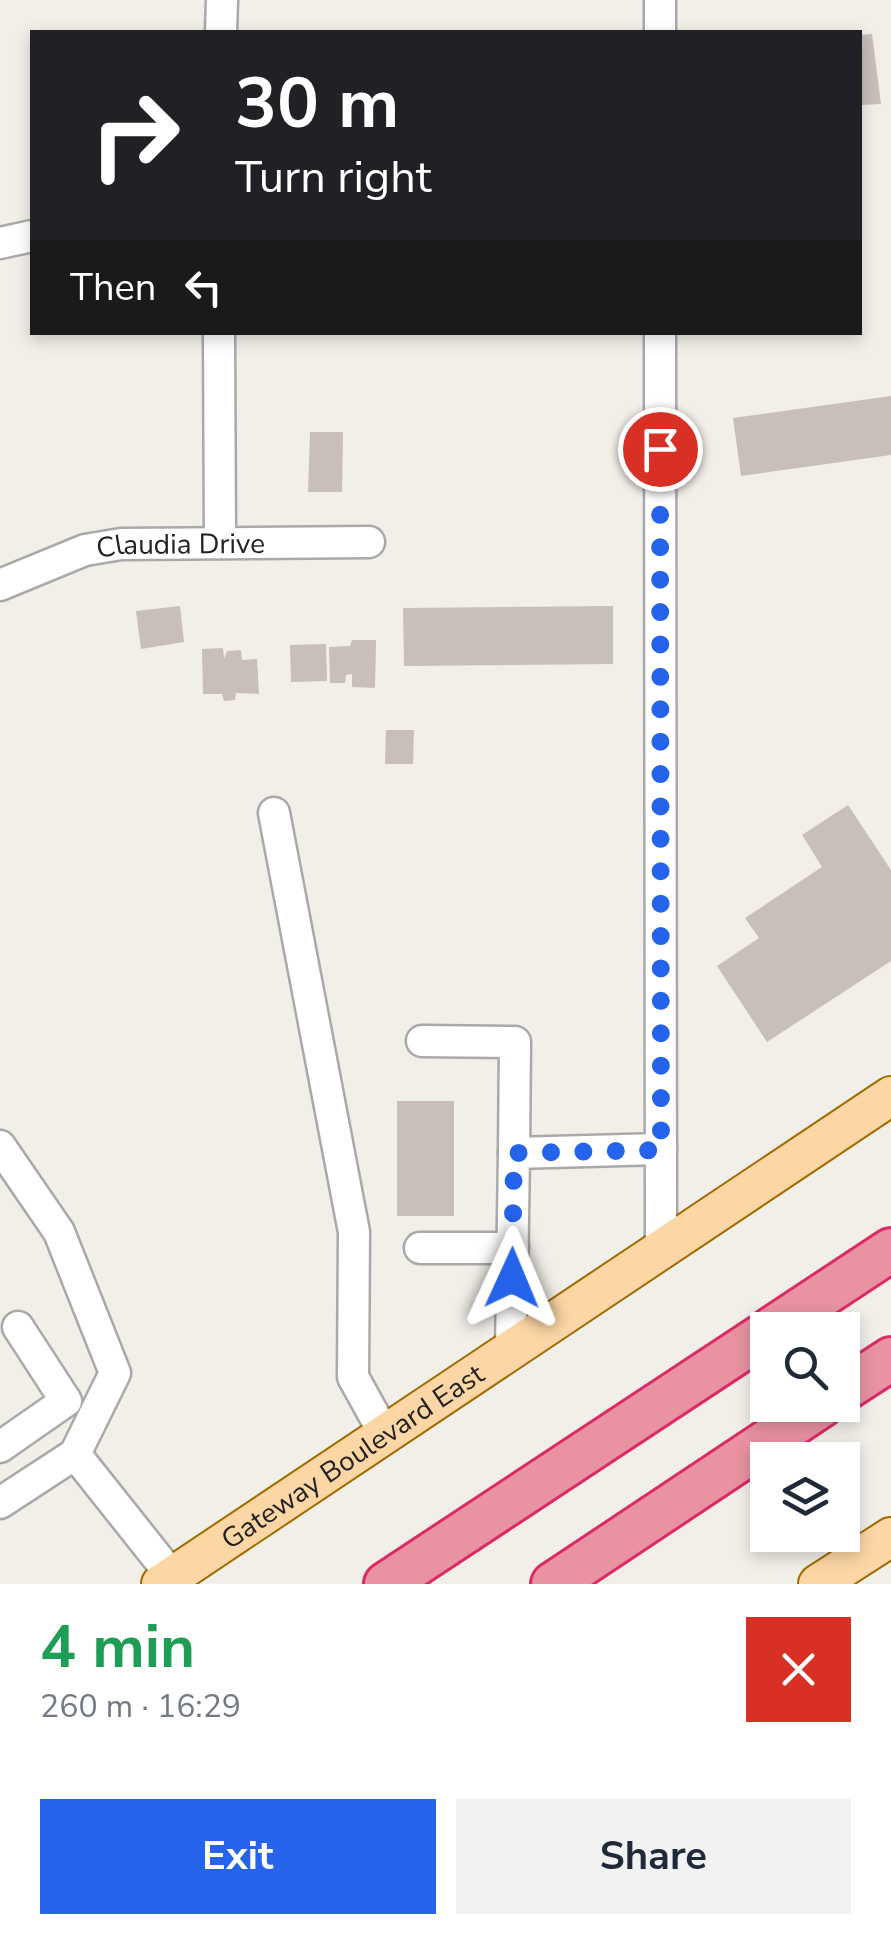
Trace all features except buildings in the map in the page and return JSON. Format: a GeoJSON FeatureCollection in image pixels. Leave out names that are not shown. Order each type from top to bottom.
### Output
{"type":"FeatureCollection","features":[{"type":"Feature","properties":{"kind":"highway"},"geometry":{"type":"LineString","coordinates":[[798,1312],[891,1250]]}},
{"type":"Feature","properties":{"kind":"highway"},"geometry":{"type":"LineString","coordinates":[[386,1584],[750,1344]]}},
{"type":"Feature","properties":{"kind":"highway"},"geometry":{"type":"LineString","coordinates":[[860,1379],[891,1359]]}},
{"type":"Feature","properties":{"kind":"highway"},"geometry":{"type":"LineString","coordinates":[[553,1584],[796,1422]]}},
{"type":"Feature","properties":{"kind":"main road","name":"Gateway Boulevard East"},"geometry":{"type":"LineString","coordinates":[[167,1580],[891,1096]]}},
{"type":"Feature","properties":{"kind":"main road"},"geometry":{"type":"LineString","coordinates":[[818,1584],[891,1537]]}},
{"type":"Feature","properties":{"kind":"street"},"geometry":{"type":"LineString","coordinates":[[221,30],[222,0]]}},
{"type":"Feature","properties":{"kind":"street"},"geometry":{"type":"LineString","coordinates":[[660,0],[660,30]]}},
{"type":"Feature","properties":{"kind":"street"},"geometry":{"type":"LineString","coordinates":[[0,243],[30,236]]}},
{"type":"Feature","properties":{"kind":"street"},"geometry":{"type":"LineString","coordinates":[[219,335],[220,542]]}},
{"type":"Feature","properties":{"kind":"street"},"geometry":{"type":"LineString","coordinates":[[660,335],[661,1248]]}},
{"type":"Feature","properties":{"kind":"street","name":"Claudia Drive"},"geometry":{"type":"LineString","coordinates":[[0,585],[85,550],[121,544],[369,542]]}},
{"type":"Feature","properties":{"kind":"street"},"geometry":{"type":"LineString","coordinates":[[274,812],[354,1232],[353,1377],[384,1434]]}},
{"type":"Feature","properties":{"kind":"street"},"geometry":{"type":"LineString","coordinates":[[422,1042],[515,1042],[511,1350]]}},
{"type":"Feature","properties":{"kind":"street"},"geometry":{"type":"LineString","coordinates":[[0,1146],[59,1232],[115,1373],[75,1454],[0,1503]]}},
{"type":"Feature","properties":{"kind":"street"},"geometry":{"type":"LineString","coordinates":[[514,1153],[661,1150]]}},
{"type":"Feature","properties":{"kind":"street"},"geometry":{"type":"LineString","coordinates":[[420,1248],[513,1248]]}},
{"type":"Feature","properties":{"kind":"street"},"geometry":{"type":"LineString","coordinates":[[0,1447],[66,1401],[18,1327]]}},
{"type":"Feature","properties":{"kind":"street"},"geometry":{"type":"LineString","coordinates":[[75,1454],[167,1580]]}},
{"type":"Feature","properties":{"kind":"route"},"geometry":{"type":"LineString","coordinates":[[512,1278],[514,1153],[661,1150],[660,449]]}}]}
